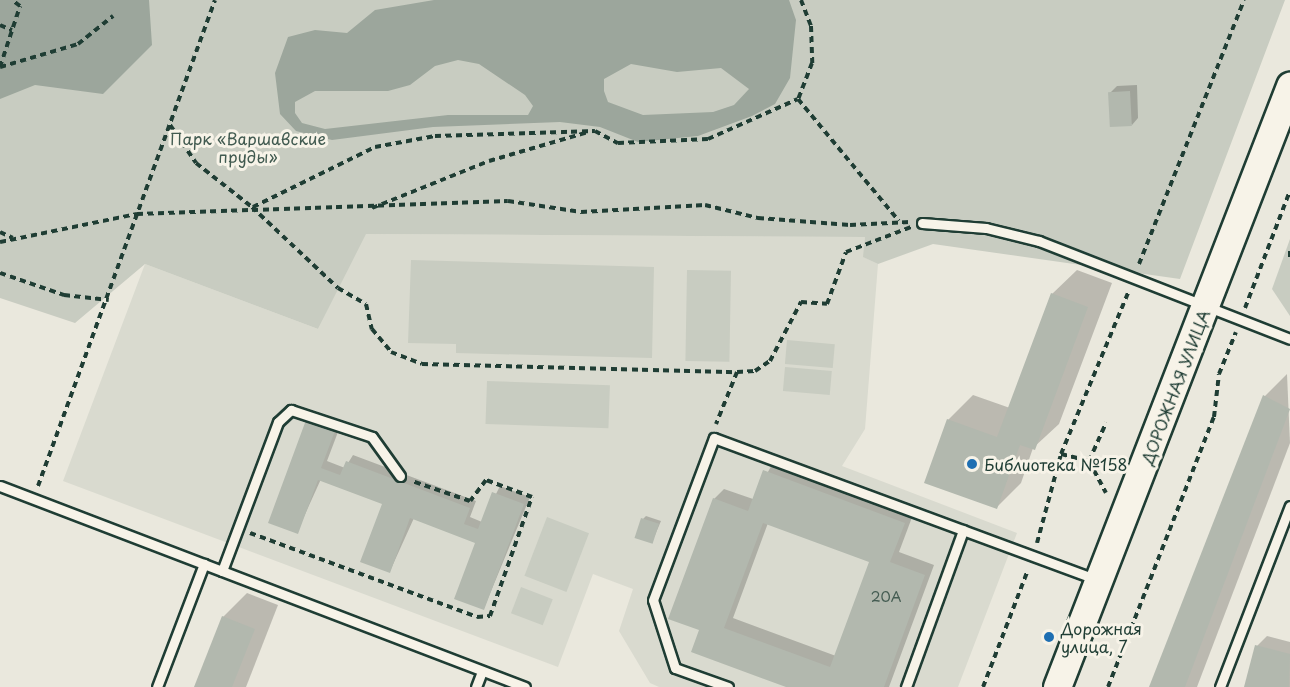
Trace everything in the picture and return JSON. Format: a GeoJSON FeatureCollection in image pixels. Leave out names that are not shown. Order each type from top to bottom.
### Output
{"type":"FeatureCollection","features":[{"type":"Feature","properties":{"kind":"main road","name":"ДОРОЖНАЯ УЛИЦА"},"geometry":{"type":"LineString","coordinates":[[1058,687],[1208,305],[1290,86]]}},
{"type":"Feature","properties":{"kind":"lane"},"geometry":{"type":"LineString","coordinates":[[922,223],[986,228],[1039,241],[1208,305],[1290,339]]}},
{"type":"Feature","properties":{"kind":"lane"},"geometry":{"type":"LineString","coordinates":[[222,571],[278,422],[291,410],[372,437],[400,476]]}},
{"type":"Feature","properties":{"kind":"lane"},"geometry":{"type":"LineString","coordinates":[[728,687],[675,668],[653,600],[714,438],[1100,581]]}},
{"type":"Feature","properties":{"kind":"lane"},"geometry":{"type":"LineString","coordinates":[[0,486],[525,687]]}},
{"type":"Feature","properties":{"kind":"lane"},"geometry":{"type":"LineString","coordinates":[[1220,687],[1290,506]]}},
{"type":"Feature","properties":{"kind":"lane"},"geometry":{"type":"LineString","coordinates":[[906,687],[963,530]]}},
{"type":"Feature","properties":{"kind":"lane"},"geometry":{"type":"LineString","coordinates":[[157,687],[204,564]]}},
{"type":"Feature","properties":{"kind":"lane"},"geometry":{"type":"LineString","coordinates":[[476,687],[482,671]]}},
{"type":"Feature","properties":{"kind":"path"},"geometry":{"type":"LineString","coordinates":[[12,0],[20,6],[0,67],[78,44],[113,16]]}},
{"type":"Feature","properties":{"kind":"path"},"geometry":{"type":"LineString","coordinates":[[33,498],[109,300],[137,214],[215,0]]}},
{"type":"Feature","properties":{"kind":"path"},"geometry":{"type":"LineString","coordinates":[[252,207],[375,147],[435,136],[595,131],[618,143],[708,139],[798,99],[812,63],[811,26],[801,0]]}},
{"type":"Feature","properties":{"kind":"path"},"geometry":{"type":"LineString","coordinates":[[1103,502],[1107,492],[1089,461],[1061,454],[1135,278],[1244,0]]}},
{"type":"Feature","properties":{"kind":"path"},"geometry":{"type":"LineString","coordinates":[[0,25],[12,30]]}},
{"type":"Feature","properties":{"kind":"path"},"geometry":{"type":"LineString","coordinates":[[798,99],[899,221]]}},
{"type":"Feature","properties":{"kind":"path"},"geometry":{"type":"LineString","coordinates":[[170,125],[196,163],[252,207],[338,288],[366,304],[380,342],[407,360],[755,371],[770,361],[801,302],[827,304],[846,252],[922,223]]}},
{"type":"Feature","properties":{"kind":"path"},"geometry":{"type":"LineString","coordinates":[[367,209],[489,161],[595,131]]}},
{"type":"Feature","properties":{"kind":"path"},"geometry":{"type":"LineString","coordinates":[[1108,687],[1214,417],[1219,374],[1290,191]]}},
{"type":"Feature","properties":{"kind":"path"},"geometry":{"type":"LineString","coordinates":[[0,242],[137,214],[252,207],[367,209],[508,201],[581,212],[705,205],[758,218],[850,225],[899,221],[922,223]]}},
{"type":"Feature","properties":{"kind":"path"},"geometry":{"type":"LineString","coordinates":[[0,232],[14,239]]}},
{"type":"Feature","properties":{"kind":"path"},"geometry":{"type":"LineString","coordinates":[[1290,251],[1290,260]]}},
{"type":"Feature","properties":{"kind":"path"},"geometry":{"type":"LineString","coordinates":[[0,273],[64,295],[109,300]]}},
{"type":"Feature","properties":{"kind":"path"},"geometry":{"type":"LineString","coordinates":[[714,438],[737,372]]}},
{"type":"Feature","properties":{"kind":"path"},"geometry":{"type":"LineString","coordinates":[[1089,461],[1106,423]]}},
{"type":"Feature","properties":{"kind":"path"},"geometry":{"type":"LineString","coordinates":[[238,528],[477,617],[490,616],[532,497],[486,480],[470,501],[400,476]]}},
{"type":"Feature","properties":{"kind":"shaded area"},"geometry":{"type":"Polygon","coordinates":[[[0,0],[149,0],[152,45],[103,94],[35,85],[0,99],[0,0]]]}},
{"type":"Feature","properties":{"kind":"shaded area"},"geometry":{"type":"Polygon","coordinates":[[[434,0],[789,0],[796,20],[790,78],[775,104],[752,116],[698,136],[638,142],[600,127],[560,122],[433,127],[332,140],[296,131],[280,114],[275,73],[288,37],[315,30],[347,33],[375,10],[434,0]],[[458,60],[435,66],[410,85],[388,91],[315,91],[295,102],[295,113],[302,123],[325,129],[448,115],[528,115],[533,106],[525,95],[479,64],[458,60]],[[631,64],[604,79],[604,91],[608,102],[643,115],[713,112],[734,105],[749,89],[721,68],[677,72],[631,64]]]}},
{"type":"Feature","properties":{"kind":"shaded area"},"geometry":{"type":"Polygon","coordinates":[[[365,234],[865,237],[864,257],[878,264],[865,429],[842,466],[1017,533],[958,687],[659,687],[650,683],[619,631],[633,589],[593,574],[558,667],[63,481],[145,264],[318,329],[365,234]]]}},
{"type":"Feature","properties":{"kind":"green space","name":"Парк «Варшавские пруды»"},"geometry":{"type":"Polygon","coordinates":[[[0,0],[1285,0],[1180,279],[933,244],[878,264],[863,257],[865,237],[366,234],[318,329],[145,264],[75,323],[0,298],[0,0]]]}},
{"type":"Feature","properties":{"kind":"green space"},"geometry":{"type":"Polygon","coordinates":[[[1290,239],[1290,316],[1272,289],[1290,239]]]}},
{"type":"Feature","properties":{"kind":"green space"},"geometry":{"type":"Polygon","coordinates":[[[411,260],[654,267],[652,358],[456,353],[456,344],[408,343],[411,260]]]}},
{"type":"Feature","properties":{"kind":"green space"},"geometry":{"type":"Polygon","coordinates":[[[687,270],[731,271],[729,362],[685,361],[687,270]]]}},
{"type":"Feature","properties":{"kind":"green space"},"geometry":{"type":"Polygon","coordinates":[[[787,340],[835,344],[833,368],[785,364],[787,340]]]}},
{"type":"Feature","properties":{"kind":"green space"},"geometry":{"type":"Polygon","coordinates":[[[785,367],[832,371],[830,395],[783,391],[785,367]]]}},
{"type":"Feature","properties":{"kind":"green space"},"geometry":{"type":"Polygon","coordinates":[[[487,381],[610,385],[608,428],[485,424],[487,381]]]}},
{"type":"Feature","properties":{"kind":"green space"},"geometry":{"type":"Polygon","coordinates":[[[547,517],[589,533],[566,592],[524,576],[547,517]]]}},
{"type":"Feature","properties":{"kind":"green space"},"geometry":{"type":"Polygon","coordinates":[[[521,587],[553,599],[543,625],[511,613],[521,587]]]}},
{"type":"Feature","properties":{"kind":"building"},"geometry":{"type":"Polygon","coordinates":[[[1130,91],[1132,126],[1110,127],[1108,92],[1130,91]]]}},
{"type":"Feature","properties":{"kind":"building"},"geometry":{"type":"Polygon","coordinates":[[[1051,293],[1088,307],[1035,450],[1020,445],[997,509],[924,483],[947,419],[997,437],[1051,293]]]}},
{"type":"Feature","properties":{"kind":"building"},"geometry":{"type":"Polygon","coordinates":[[[1263,395],[1290,409],[1185,687],[1149,687],[1263,395]]]}},
{"type":"Feature","properties":{"kind":"building"},"geometry":{"type":"Polygon","coordinates":[[[306,420],[335,431],[321,468],[340,475],[346,461],[470,508],[464,524],[478,529],[492,492],[524,504],[484,610],[454,599],[475,543],[410,518],[390,573],[360,562],[382,504],[318,480],[298,534],[268,523],[306,420]]]}},
{"type":"Feature","properties":{"kind":"building"},"geometry":{"type":"Polygon","coordinates":[[[763,470],[905,523],[890,562],[925,575],[884,687],[786,687],[691,652],[699,630],[668,619],[713,498],[748,511],[763,470]],[[763,523],[724,628],[830,667],[869,562],[763,523]]]}},
{"type":"Feature","properties":{"kind":"building"},"geometry":{"type":"Polygon","coordinates":[[[641,518],[659,524],[653,544],[635,538],[641,518]]]}},
{"type":"Feature","properties":{"kind":"building"},"geometry":{"type":"Polygon","coordinates":[[[222,616],[255,629],[232,687],[194,687],[222,616]]]}},
{"type":"Feature","properties":{"kind":"building"},"geometry":{"type":"Polygon","coordinates":[[[1255,645],[1290,654],[1289,687],[1244,687],[1255,645]]]}},
{"type":"Feature","properties":{"kind":"place","name":"Библиотека №158"},"geometry":{"type":"Point","coordinates":[972,464]}},
{"type":"Feature","properties":{"kind":"place","name":"Дорожная улица, 7"},"geometry":{"type":"Point","coordinates":[1049,637]}}]}
